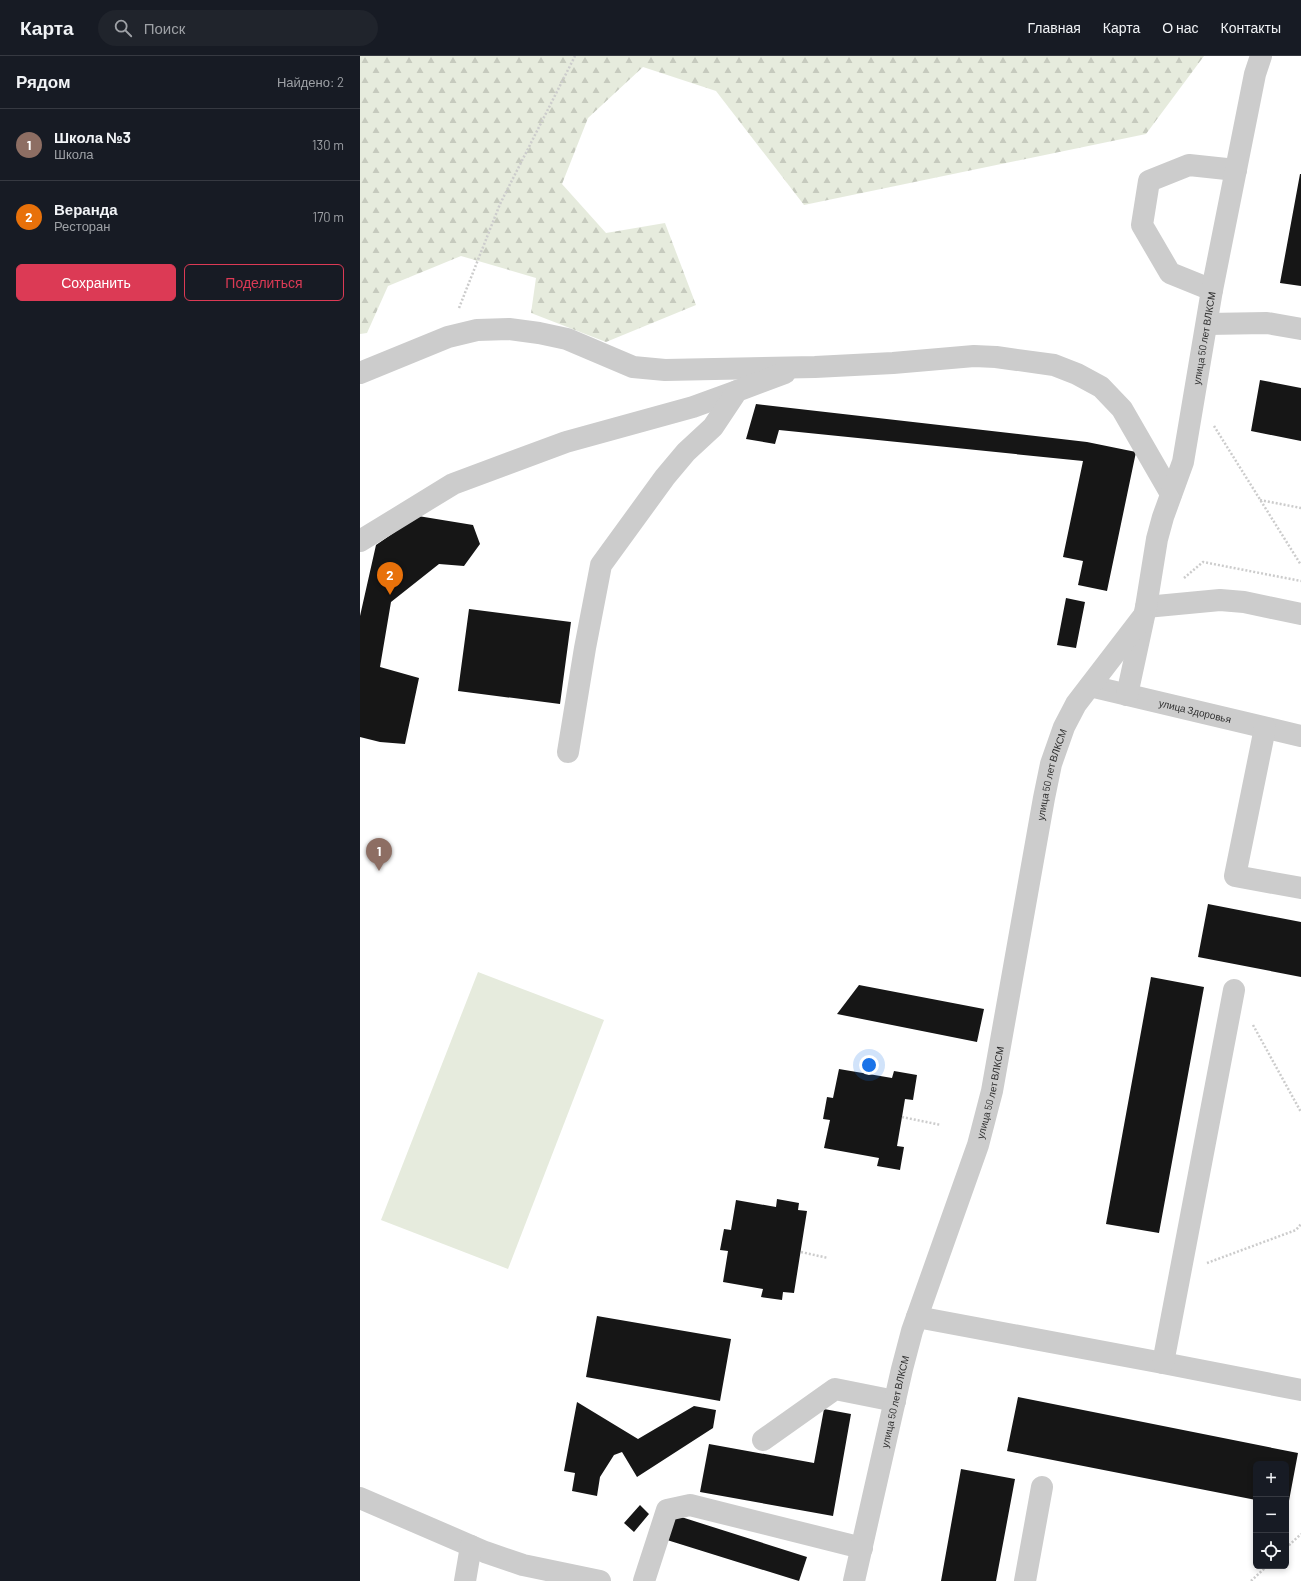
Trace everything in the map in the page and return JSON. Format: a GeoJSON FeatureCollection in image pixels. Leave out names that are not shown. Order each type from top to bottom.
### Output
{"type":"FeatureCollection","features":[{"type":"Feature","properties":{"kind":"street","name":"улица 50 лет ВЛКСМ"},"geometry":{"type":"LineString","coordinates":[[1127,695],[1157,539],[1163,517],[1183,462],[1212,290],[1255,74],[1260,56]]}},
{"type":"Feature","properties":{"kind":"street"},"geometry":{"type":"LineString","coordinates":[[1212,290],[1170,273],[1142,225],[1149,181],[1189,165],[1236,170]]}},
{"type":"Feature","properties":{"kind":"street"},"geometry":{"type":"LineString","coordinates":[[1207,324],[1267,323],[1301,329]]}},
{"type":"Feature","properties":{"kind":"street"},"geometry":{"type":"LineString","coordinates":[[360,373],[448,337],[477,330],[509,329],[568,339],[633,367],[665,370],[893,363],[974,356],[996,357],[1054,365],[1077,374],[1100,387],[1122,410],[1171,494]]}},
{"type":"Feature","properties":{"kind":"street"},"geometry":{"type":"LineString","coordinates":[[360,541],[453,484],[566,442],[693,407],[801,367]]}},
{"type":"Feature","properties":{"kind":"street"},"geometry":{"type":"LineString","coordinates":[[568,752],[585,648],[601,565],[665,477],[686,452],[713,427],[737,391]]}},
{"type":"Feature","properties":{"kind":"street"},"geometry":{"type":"LineString","coordinates":[[1144,612],[1220,600],[1244,602],[1301,614]]}},
{"type":"Feature","properties":{"kind":"street","name":"улица 50 лет ВЛКСМ"},"geometry":{"type":"LineString","coordinates":[[854,1581],[902,1369],[917,1316],[978,1145],[992,1091],[1051,764],[1064,727],[1076,704],[1144,612]]}},
{"type":"Feature","properties":{"kind":"street","name":"улица Здоровья"},"geometry":{"type":"LineString","coordinates":[[1090,686],[1301,736]]}},
{"type":"Feature","properties":{"kind":"street"},"geometry":{"type":"LineString","coordinates":[[1265,728],[1235,876],[1301,888]]}},
{"type":"Feature","properties":{"kind":"street"},"geometry":{"type":"LineString","coordinates":[[1163,1363],[1234,990]]}},
{"type":"Feature","properties":{"kind":"street"},"geometry":{"type":"LineString","coordinates":[[917,1316],[1301,1390]]}},
{"type":"Feature","properties":{"kind":"street"},"geometry":{"type":"LineString","coordinates":[[763,1440],[835,1389],[895,1401]]}},
{"type":"Feature","properties":{"kind":"street"},"geometry":{"type":"LineString","coordinates":[[1025,1581],[1042,1487]]}},
{"type":"Feature","properties":{"kind":"street"},"geometry":{"type":"LineString","coordinates":[[360,1498],[471,1546],[557,1577],[600,1581]]}},
{"type":"Feature","properties":{"kind":"street"},"geometry":{"type":"LineString","coordinates":[[644,1581],[667,1510],[690,1505],[862,1548]]}},
{"type":"Feature","properties":{"kind":"street"},"geometry":{"type":"LineString","coordinates":[[465,1581],[471,1546]]}},
{"type":"Feature","properties":{"kind":"path"},"geometry":{"type":"LineString","coordinates":[[448,337],[500,204],[575,56]]}},
{"type":"Feature","properties":{"kind":"path"},"geometry":{"type":"LineString","coordinates":[[1195,395],[1301,565]]}},
{"type":"Feature","properties":{"kind":"path"},"geometry":{"type":"LineString","coordinates":[[1260,500],[1301,508]]}},
{"type":"Feature","properties":{"kind":"path"},"geometry":{"type":"LineString","coordinates":[[1253,1023],[1301,1112]]}},
{"type":"Feature","properties":{"kind":"path"},"geometry":{"type":"LineString","coordinates":[[902,1117],[941,1125]]}},
{"type":"Feature","properties":{"kind":"path"},"geometry":{"type":"LineString","coordinates":[[1180,1273],[1296,1230],[1301,1224]]}},
{"type":"Feature","properties":{"kind":"path"},"geometry":{"type":"LineString","coordinates":[[1296,1230],[1301,1233]]}},
{"type":"Feature","properties":{"kind":"path"},"geometry":{"type":"LineString","coordinates":[[801,1252],[828,1258]]}},
{"type":"Feature","properties":{"kind":"path"},"geometry":{"type":"LineString","coordinates":[[1289,1545],[1301,1534]]}},
{"type":"Feature","properties":{"kind":"path"},"geometry":{"type":"LineString","coordinates":[[1251,1581],[1264,1569]]}},
{"type":"Feature","properties":{"kind":"green space"},"geometry":{"type":"Polygon","coordinates":[[[360,56],[1204,56],[1146,134],[804,205],[716,91],[643,67],[588,118],[562,184],[606,233],[665,223],[696,305],[606,342],[531,313],[536,278],[461,256],[388,286],[367,333],[360,334],[360,56]]]}},
{"type":"Feature","properties":{"kind":"green space"},"geometry":{"type":"Polygon","coordinates":[[[478,972],[604,1020],[508,1269],[381,1220],[478,972]]]}},
{"type":"Feature","properties":{"kind":"building"},"geometry":{"type":"Polygon","coordinates":[[[1301,174],[1301,286],[1280,283],[1301,174]]]}},
{"type":"Feature","properties":{"kind":"building"},"geometry":{"type":"Polygon","coordinates":[[[1260,380],[1301,388],[1301,441],[1251,431],[1260,380]]]}},
{"type":"Feature","properties":{"kind":"building"},"geometry":{"type":"Polygon","coordinates":[[[756,404],[1087,442],[1136,452],[1107,591],[1078,585],[1083,561],[1063,557],[1083,461],[779,430],[775,444],[746,439],[756,404]]]}},
{"type":"Feature","properties":{"kind":"building"},"geometry":{"type":"Polygon","coordinates":[[[418,516],[473,525],[480,544],[464,566],[439,564],[391,602],[380,667],[419,678],[405,744],[380,742],[360,737],[360,616],[376,545],[418,516]]]}},
{"type":"Feature","properties":{"kind":"building"},"geometry":{"type":"Polygon","coordinates":[[[1066,598],[1085,602],[1076,648],[1057,645],[1066,598]]]}},
{"type":"Feature","properties":{"kind":"building"},"geometry":{"type":"Polygon","coordinates":[[[469,609],[571,622],[560,704],[458,691],[469,609]]]}},
{"type":"Feature","properties":{"kind":"building"},"geometry":{"type":"Polygon","coordinates":[[[1208,904],[1301,922],[1301,977],[1198,957],[1208,904]]]}},
{"type":"Feature","properties":{"kind":"building"},"geometry":{"type":"Polygon","coordinates":[[[1151,977],[1204,987],[1159,1233],[1106,1224],[1151,977]]]}},
{"type":"Feature","properties":{"kind":"building"},"geometry":{"type":"Polygon","coordinates":[[[859,985],[984,1009],[977,1042],[837,1014],[859,985]]]}},
{"type":"Feature","properties":{"kind":"building"},"geometry":{"type":"Polygon","coordinates":[[[839,1069],[892,1078],[894,1071],[917,1075],[913,1100],[905,1099],[897,1146],[904,1147],[900,1170],[877,1166],[879,1158],[824,1148],[830,1120],[823,1119],[827,1097],[833,1098],[839,1069]]]}},
{"type":"Feature","properties":{"kind":"building"},"geometry":{"type":"Polygon","coordinates":[[[777,1199],[799,1203],[798,1210],[807,1211],[794,1293],[783,1292],[782,1300],[761,1297],[763,1289],[723,1282],[728,1251],[720,1250],[724,1229],[731,1230],[736,1200],[776,1207],[777,1199]]]}},
{"type":"Feature","properties":{"kind":"building"},"geometry":{"type":"Polygon","coordinates":[[[597,1316],[731,1339],[720,1401],[586,1377],[597,1316]]]}},
{"type":"Feature","properties":{"kind":"building"},"geometry":{"type":"Polygon","coordinates":[[[1018,1397],[1298,1453],[1289,1501],[1289,1461],[1253,1461],[1253,1499],[1007,1451],[1018,1397]]]}},
{"type":"Feature","properties":{"kind":"building"},"geometry":{"type":"Polygon","coordinates":[[[577,1402],[638,1439],[694,1406],[716,1410],[713,1428],[637,1477],[622,1452],[614,1455],[600,1477],[597,1496],[572,1491],[575,1473],[564,1471],[577,1402]]]}},
{"type":"Feature","properties":{"kind":"building"},"geometry":{"type":"Polygon","coordinates":[[[824,1409],[851,1414],[833,1516],[700,1492],[709,1444],[814,1463],[824,1409]]]}},
{"type":"Feature","properties":{"kind":"building"},"geometry":{"type":"Polygon","coordinates":[[[961,1469],[1015,1479],[996,1581],[941,1581],[961,1469]]]}},
{"type":"Feature","properties":{"kind":"building"},"geometry":{"type":"Polygon","coordinates":[[[640,1505],[649,1514],[634,1532],[624,1523],[640,1505]]]}},
{"type":"Feature","properties":{"kind":"building"},"geometry":{"type":"Polygon","coordinates":[[[675,1515],[807,1557],[799,1581],[667,1540],[675,1515]]]}},
{"type":"Feature","properties":{"kind":"place","name":"Веранда"},"geometry":{"type":"Point","coordinates":[390,595]}},
{"type":"Feature","properties":{"kind":"place","name":"Школа №3"},"geometry":{"type":"Point","coordinates":[379,871]}}]}
